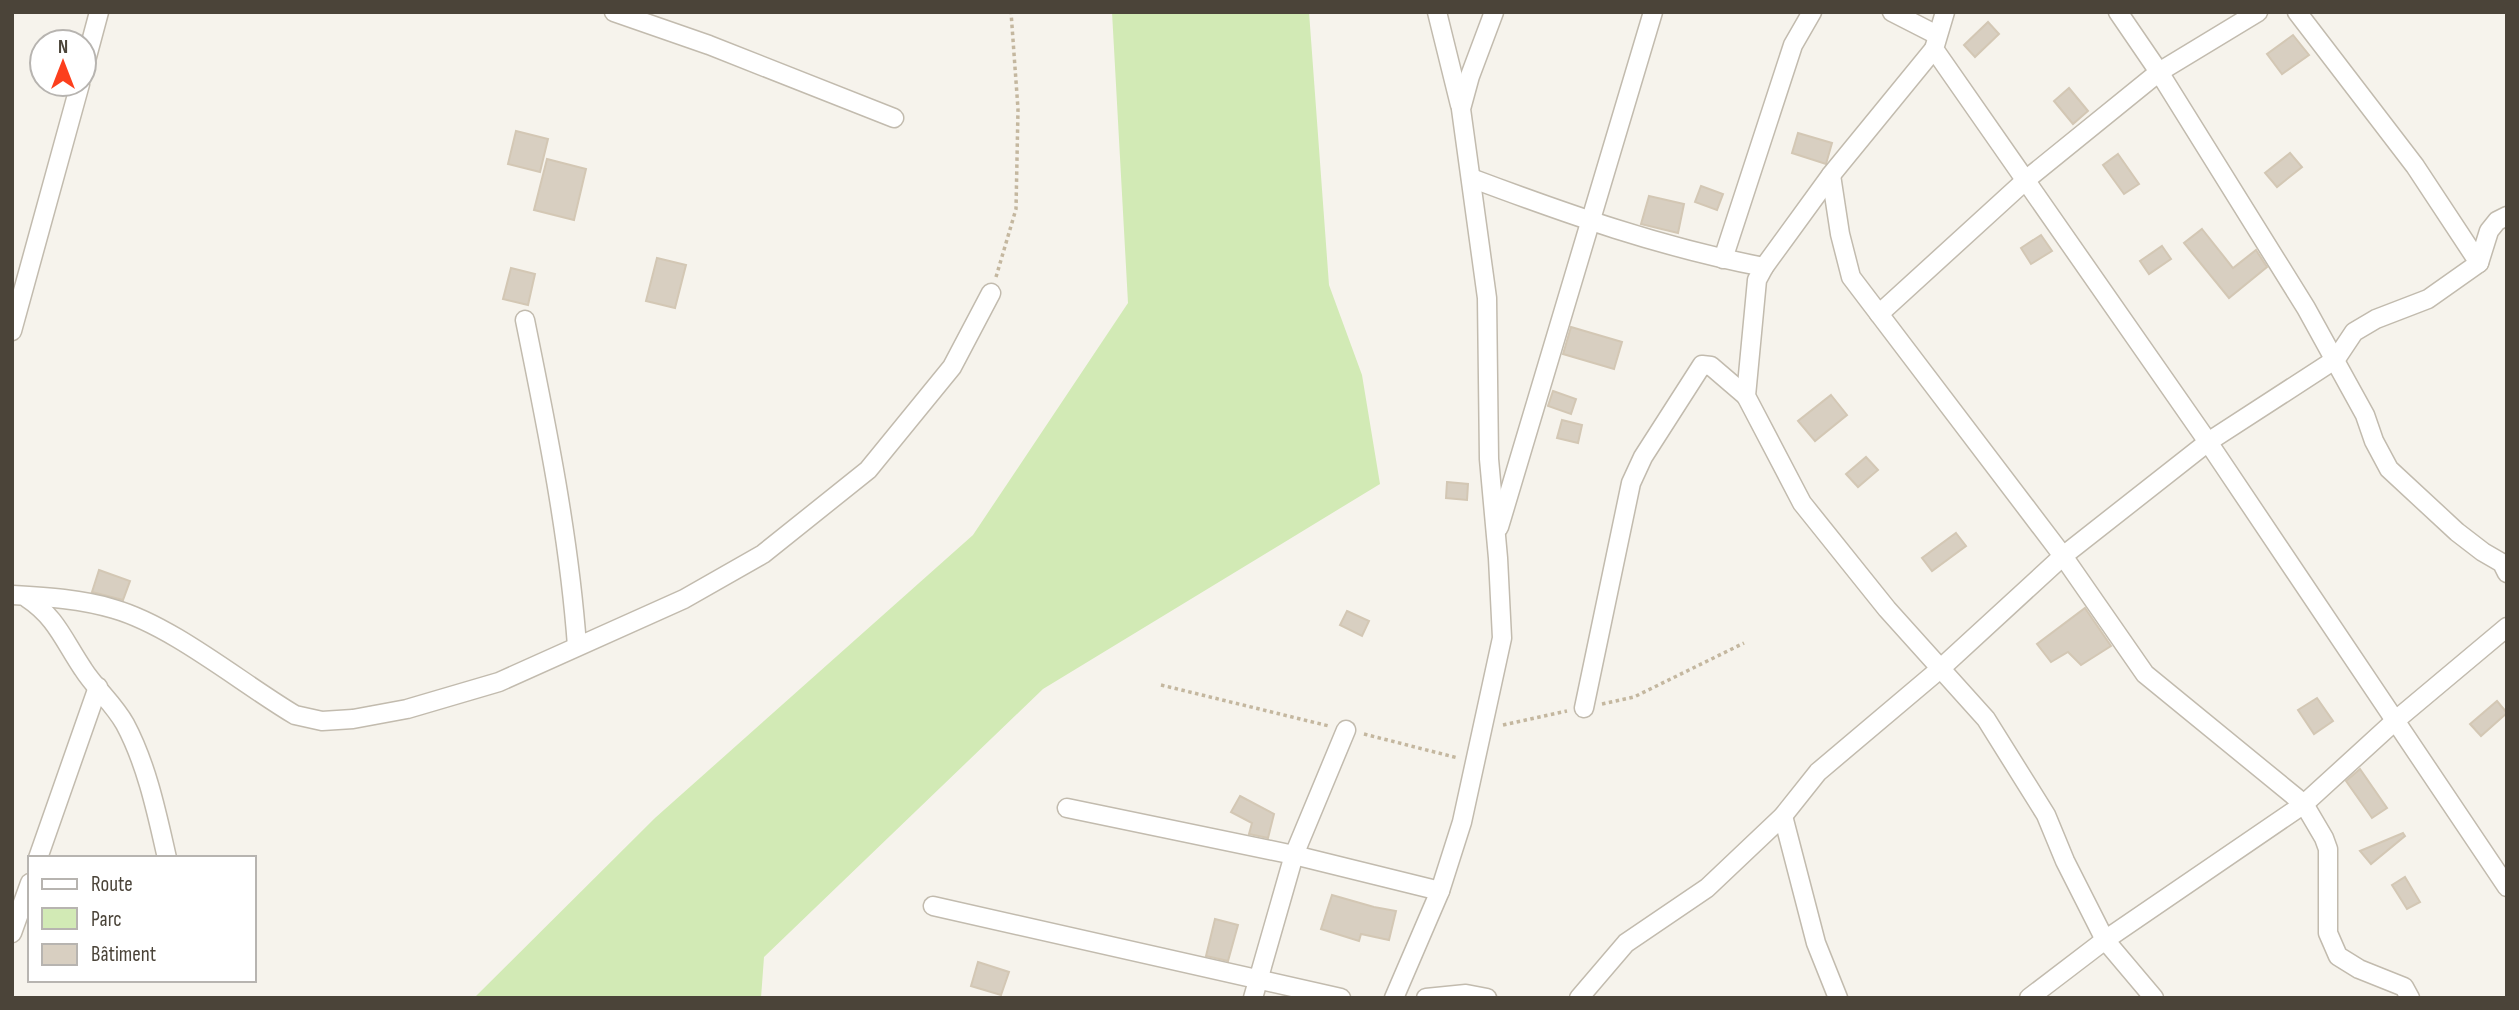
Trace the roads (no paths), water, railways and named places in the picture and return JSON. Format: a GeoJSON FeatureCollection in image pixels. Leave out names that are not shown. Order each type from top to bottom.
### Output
{"type":"FeatureCollection","features":[{"type":"Feature","properties":{"kind":"street"},"geometry":{"type":"LineString","coordinates":[[614,12],[722,50],[894,118]]}},
{"type":"Feature","properties":{"kind":"street"},"geometry":{"type":"LineString","coordinates":[[1394,998],[1440,891],[1462,822],[1502,638],[1489,459],[1487,298],[1461,109],[1437,12]]}},
{"type":"Feature","properties":{"kind":"street"},"geometry":{"type":"LineString","coordinates":[[1461,109],[1470,76],[1494,12]]}},
{"type":"Feature","properties":{"kind":"street"},"geometry":{"type":"LineString","coordinates":[[1496,537],[1653,12]]}},
{"type":"Feature","properties":{"kind":"street"},"geometry":{"type":"LineString","coordinates":[[1723,259],[1793,45],[1812,12]]}},
{"type":"Feature","properties":{"kind":"street"},"geometry":{"type":"LineString","coordinates":[[1892,12],[1936,42],[2507,887]]}},
{"type":"Feature","properties":{"kind":"street"},"geometry":{"type":"LineString","coordinates":[[1746,396],[1757,280],[1831,175],[1936,42],[1945,12]]}},
{"type":"Feature","properties":{"kind":"street"},"geometry":{"type":"LineString","coordinates":[[2118,12],[2159,72],[2336,359],[2389,469],[2458,532],[2502,563],[2507,573]]}},
{"type":"Feature","properties":{"kind":"street"},"geometry":{"type":"LineString","coordinates":[[1879,314],[2027,179],[2159,72],[2258,12]]}},
{"type":"Feature","properties":{"kind":"street"},"geometry":{"type":"LineString","coordinates":[[2297,12],[2414,166],[2479,263]]}},
{"type":"Feature","properties":{"kind":"street"},"geometry":{"type":"LineString","coordinates":[[12,331],[76,98]]}},
{"type":"Feature","properties":{"kind":"street"},"geometry":{"type":"LineString","coordinates":[[1831,175],[1840,234],[1851,276],[2063,556],[2146,674],[2304,804],[2328,849],[2328,933],[2338,956],[2359,969],[2404,987],[2410,998]]}},
{"type":"Feature","properties":{"kind":"street"},"geometry":{"type":"LineString","coordinates":[[1471,178],[1590,222],[1723,259],[1764,267]]}},
{"type":"Feature","properties":{"kind":"street"},"geometry":{"type":"LineString","coordinates":[[1579,998],[1626,943],[1707,888],[1783,816],[1818,772],[1940,669],[2063,556],[2208,442],[2336,359],[2354,332],[2376,319],[2428,299],[2479,263],[2489,231],[2497,221],[2507,216]]}},
{"type":"Feature","properties":{"kind":"street"},"geometry":{"type":"LineString","coordinates":[[18,596],[68,599],[115,609],[153,625],[295,715],[322,721],[353,719],[407,709],[499,682],[684,599],[763,554],[869,470],[952,367],[991,293]]}},
{"type":"Feature","properties":{"kind":"street"},"geometry":{"type":"LineString","coordinates":[[525,320],[558,484],[572,578],[577,646]]}},
{"type":"Feature","properties":{"kind":"street"},"geometry":{"type":"LineString","coordinates":[[1584,708],[1631,483],[1643,457],[1702,365],[1711,366],[1746,396],[1802,503],[1844,558],[1986,719],[2011,755],[2046,815],[2065,861],[2105,940],[2154,998]]}},
{"type":"Feature","properties":{"kind":"street"},"geometry":{"type":"LineString","coordinates":[[18,596],[44,609],[56,623],[74,655],[125,724],[152,800],[166,856]]}},
{"type":"Feature","properties":{"kind":"street"},"geometry":{"type":"LineString","coordinates":[[2029,998],[2105,940],[2304,804],[2396,720],[2507,627]]}},
{"type":"Feature","properties":{"kind":"street"},"geometry":{"type":"LineString","coordinates":[[39,856],[97,687]]}},
{"type":"Feature","properties":{"kind":"street"},"geometry":{"type":"LineString","coordinates":[[1253,998],[1294,855],[1346,730]]}},
{"type":"Feature","properties":{"kind":"street"},"geometry":{"type":"LineString","coordinates":[[1067,808],[1294,855],[1440,891]]}},
{"type":"Feature","properties":{"kind":"street"},"geometry":{"type":"LineString","coordinates":[[1783,816],[1816,943],[1838,998]]}},
{"type":"Feature","properties":{"kind":"street"},"geometry":{"type":"LineString","coordinates":[[12,933],[28,889]]}},
{"type":"Feature","properties":{"kind":"street"},"geometry":{"type":"LineString","coordinates":[[933,906],[1341,998]]}},
{"type":"Feature","properties":{"kind":"street"},"geometry":{"type":"LineString","coordinates":[[1426,998],[1466,994],[1487,998]]}}]}
